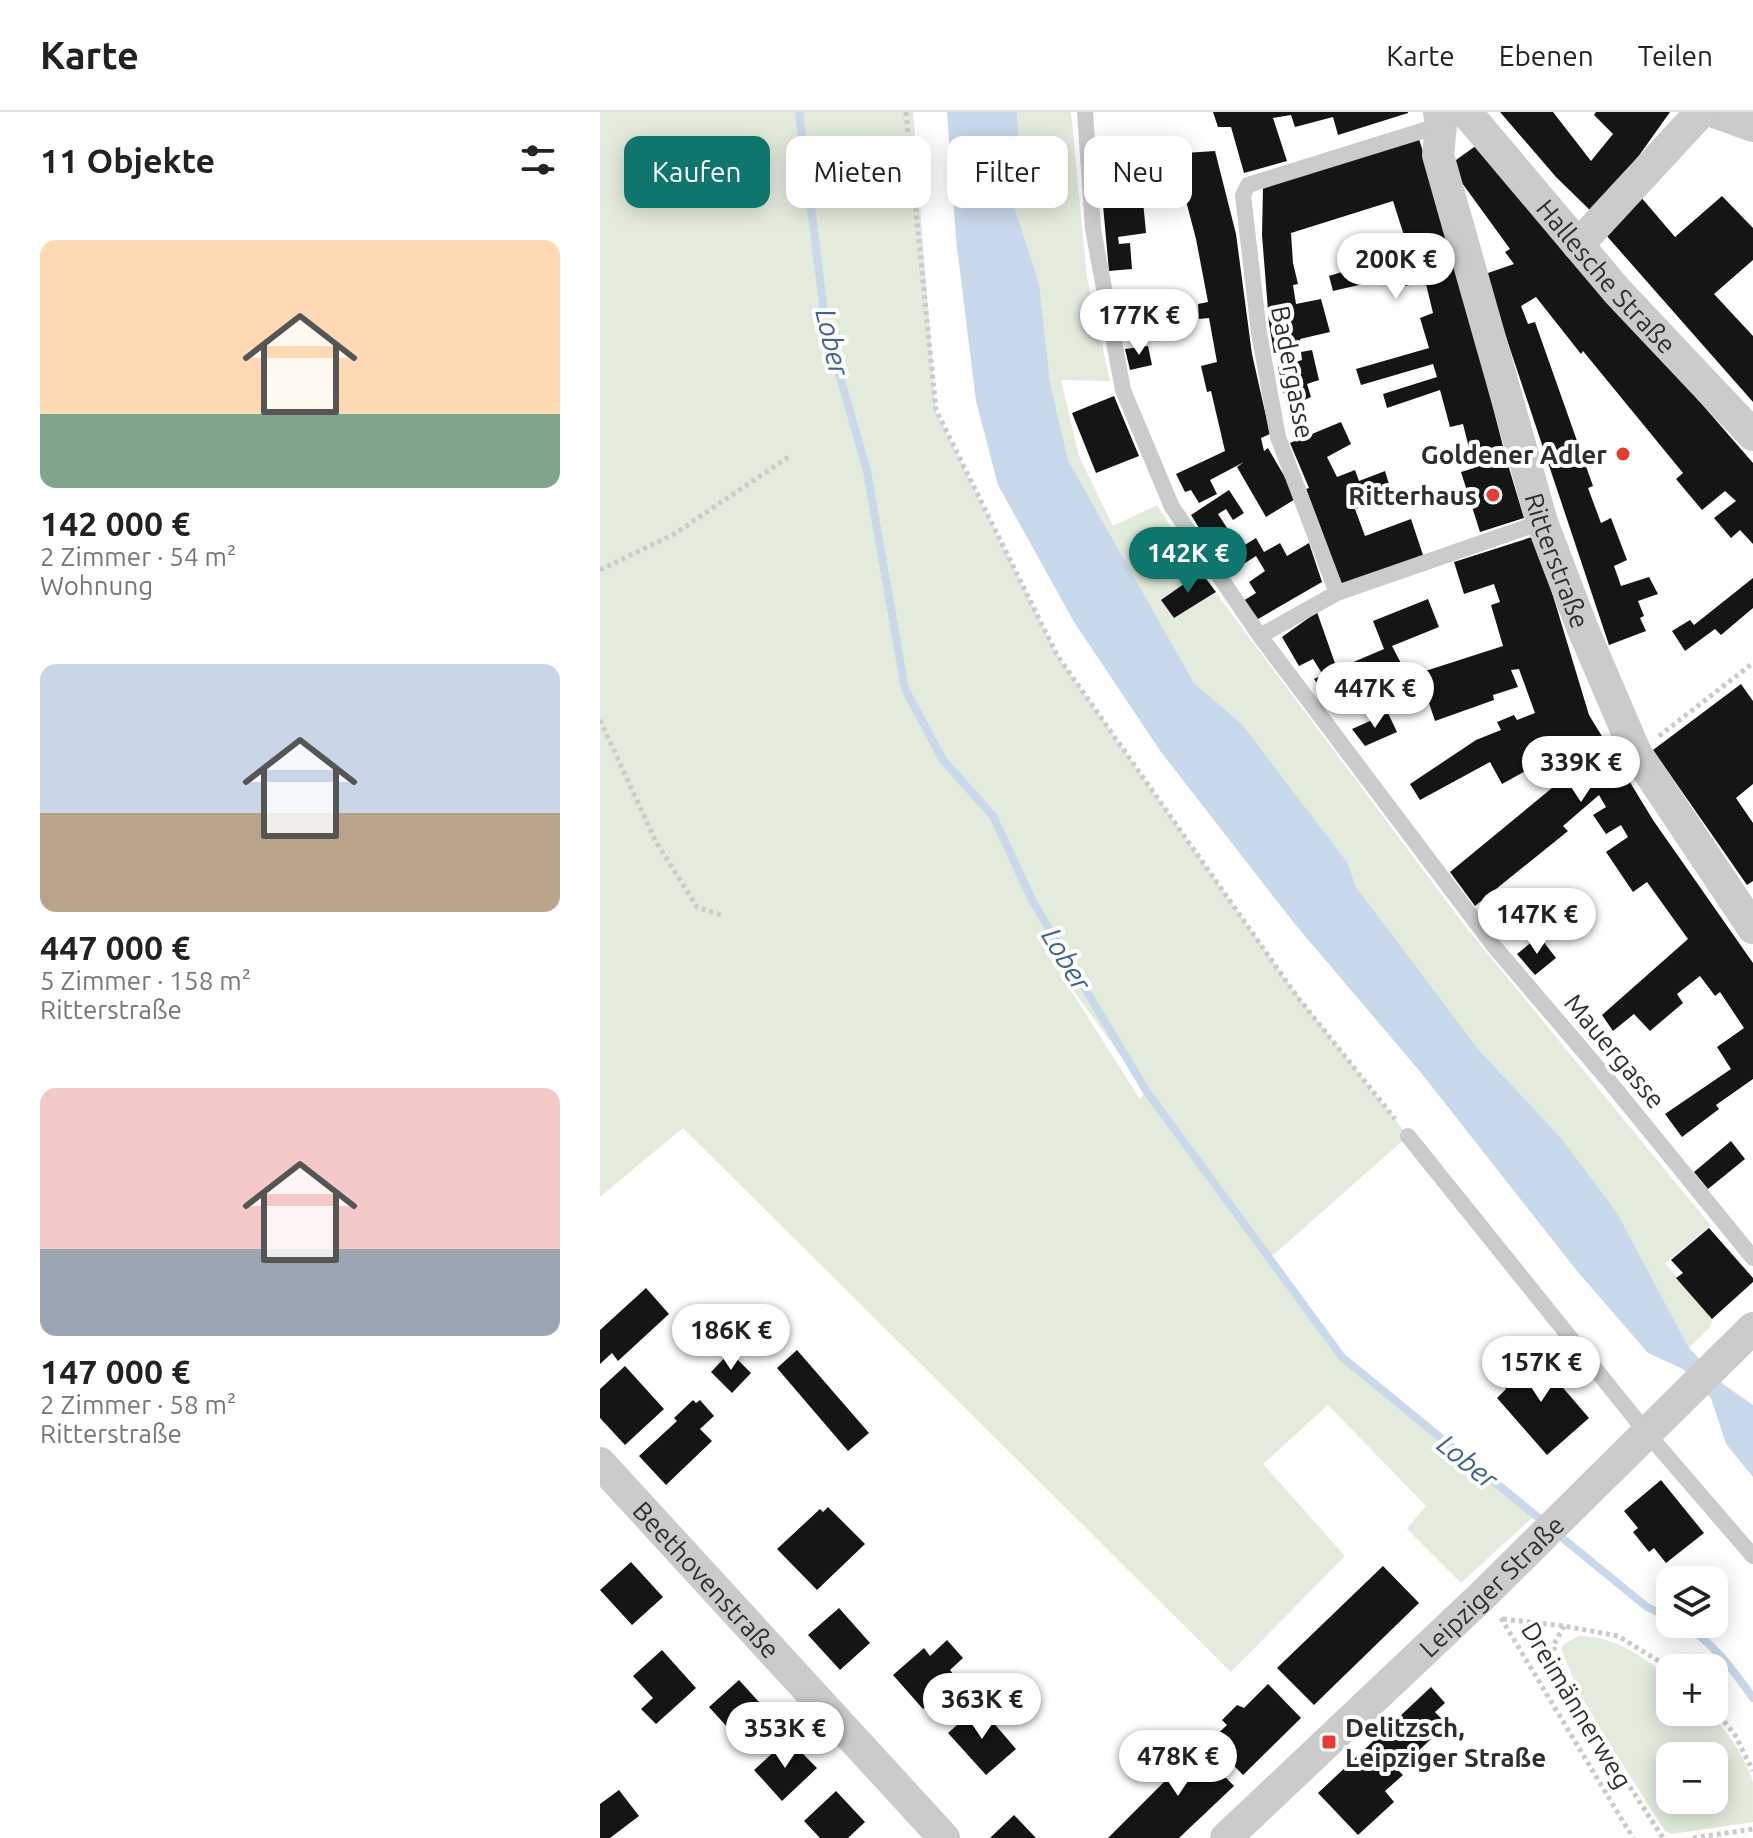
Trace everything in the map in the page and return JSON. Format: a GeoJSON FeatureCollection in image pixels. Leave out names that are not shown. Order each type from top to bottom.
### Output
{"type":"FeatureCollection","features":[{"type":"Feature","properties":{"kind":"street"},"geometry":{"type":"LineString","coordinates":[[1578,245],[1701,112]]}},
{"type":"Feature","properties":{"kind":"street"},"geometry":{"type":"LineString","coordinates":[[1714,112],[1753,126]]}},
{"type":"Feature","properties":{"kind":"street","name":"Hallesche Straße"},"geometry":{"type":"LineString","coordinates":[[1449,116],[1578,245],[1617,291],[1753,435]]}},
{"type":"Feature","properties":{"kind":"street","name":"Ritterstraße"},"geometry":{"type":"LineString","coordinates":[[1449,116],[1438,155],[1542,522],[1582,627],[1636,753],[1753,928]]}},
{"type":"Feature","properties":{"kind":"street","name":"Leipziger Straße"},"geometry":{"type":"LineString","coordinates":[[1226,1838],[1492,1608],[1515,1561],[1753,1328]]}},
{"type":"Feature","properties":{"kind":"street","name":"Beethovenstraße"},"geometry":{"type":"LineString","coordinates":[[600,1463],[944,1838]]}},
{"type":"Feature","properties":{"kind":"lane","name":"Mauergasse"},"geometry":{"type":"LineString","coordinates":[[1085,112],[1093,229],[1123,390],[1172,507],[1260,636],[1493,945],[1753,1258]]}},
{"type":"Feature","properties":{"kind":"lane","name":"Badergasse"},"geometry":{"type":"LineString","coordinates":[[1337,593],[1278,437],[1259,333],[1243,195],[1248,185],[1257,181],[1449,116]]}},
{"type":"Feature","properties":{"kind":"lane"},"geometry":{"type":"LineString","coordinates":[[1260,636],[1337,593],[1542,522]]}},
{"type":"Feature","properties":{"kind":"lane"},"geometry":{"type":"LineString","coordinates":[[1408,1136],[1656,1424],[1753,1556]]}},
{"type":"Feature","properties":{"kind":"path"},"geometry":{"type":"LineString","coordinates":[[906,112],[936,410],[1057,655],[1296,995],[1408,1136]]}},
{"type":"Feature","properties":{"kind":"path"},"geometry":{"type":"LineString","coordinates":[[600,570],[674,534],[790,456]]}},
{"type":"Feature","properties":{"kind":"path"},"geometry":{"type":"LineString","coordinates":[[1636,753],[1753,663]]}},
{"type":"Feature","properties":{"kind":"path"},"geometry":{"type":"LineString","coordinates":[[600,720],[655,840],[697,907],[724,916]]}},
{"type":"Feature","properties":{"kind":"path"},"geometry":{"type":"LineString","coordinates":[[1492,1608],[1618,1636],[1656,1659]]}},
{"type":"Feature","properties":{"kind":"path","name":"Dreimännerweg"},"geometry":{"type":"LineString","coordinates":[[1492,1608],[1633,1838]]}},
{"type":"Feature","properties":{"kind":"path"},"geometry":{"type":"LineString","coordinates":[[1564,1626],[1553,1646],[1578,1707],[1663,1838]]}},
{"type":"Feature","properties":{"kind":"path"},"geometry":{"type":"LineString","coordinates":[[1728,1726],[1753,1771]]}},
{"type":"Feature","properties":{"kind":"path"},"geometry":{"type":"LineString","coordinates":[[1693,1838],[1753,1829]]}},
{"type":"Feature","properties":{"kind":"green space"},"geometry":{"type":"Polygon","coordinates":[[[600,112],[913,112],[915,136],[786,136],[786,208],[920,208],[936,411],[1057,655],[1291,987],[1408,1136],[1269,1259],[1342,1357],[1535,1515],[1461,1583],[1407,1529],[1426,1506],[1328,1405],[1263,1464],[1345,1556],[1231,1672],[683,1128],[600,1197],[600,112]],[[1058,970],[1139,1098],[1147,1091],[1058,970]]]}},
{"type":"Feature","properties":{"kind":"green space"},"geometry":{"type":"Polygon","coordinates":[[[1017,112],[1071,112],[1087,278],[1110,381],[1061,380],[1079,456],[1113,526],[1157,505],[1200,572],[1162,600],[1174,618],[1216,593],[1465,926],[1711,1226],[1665,1263],[1712,1319],[1711,1326],[1689,1348],[1616,1211],[1562,1139],[1479,1050],[1356,887],[1347,862],[1242,724],[1194,683],[1068,460],[1050,382],[1039,283],[1015,208],[1068,208],[1068,136],[1019,136],[1017,112]]]}},
{"type":"Feature","properties":{"kind":"green space"},"geometry":{"type":"Polygon","coordinates":[[[1579,1636],[1592,1637],[1628,1649],[1656,1667],[1656,1726],[1721,1726],[1735,1745],[1753,1783],[1753,1822],[1672,1834],[1665,1831],[1600,1729],[1577,1688],[1561,1649],[1579,1636]]]}},
{"type":"Feature","properties":{"kind":"water"},"geometry":{"type":"Polygon","coordinates":[[[947,112],[1017,112],[1019,136],[949,136],[947,112]]]}},
{"type":"Feature","properties":{"kind":"water"},"geometry":{"type":"Polygon","coordinates":[[[954,208],[1015,208],[1039,283],[1050,382],[1068,460],[1194,683],[1242,724],[1347,862],[1356,887],[1479,1050],[1562,1139],[1616,1211],[1689,1348],[1723,1384],[1753,1405],[1753,1477],[1726,1444],[1711,1398],[1683,1369],[1648,1353],[1577,1271],[1422,1074],[1294,923],[1161,752],[1074,622],[998,485],[976,401],[954,208]]]}},
{"type":"Feature","properties":{"kind":"building"},"geometry":{"type":"Polygon","coordinates":[[[1213,112],[1408,113],[1338,135],[1333,117],[1295,127],[1291,115],[1273,118],[1287,161],[1244,173],[1231,127],[1218,127],[1213,112]]]}},
{"type":"Feature","properties":{"kind":"building"},"geometry":{"type":"Polygon","coordinates":[[[1500,112],[1553,112],[1591,161],[1613,134],[1594,115],[1596,112],[1670,112],[1596,216],[1556,177],[1500,112]]]}},
{"type":"Feature","properties":{"kind":"building"},"geometry":{"type":"Polygon","coordinates":[[[1419,139],[1450,239],[1524,518],[1480,532],[1461,472],[1474,468],[1463,424],[1450,427],[1440,390],[1387,408],[1383,394],[1437,377],[1433,364],[1361,385],[1356,369],[1429,348],[1420,318],[1433,313],[1425,280],[1405,286],[1402,275],[1333,291],[1329,276],[1409,251],[1393,201],[1291,233],[1298,284],[1293,285],[1296,304],[1321,299],[1330,332],[1300,339],[1301,346],[1274,353],[1269,323],[1262,235],[1263,188],[1419,139]]]}},
{"type":"Feature","properties":{"kind":"building"},"geometry":{"type":"Polygon","coordinates":[[[1484,140],[1654,349],[1753,463],[1753,544],[1740,530],[1731,538],[1714,518],[1736,501],[1725,491],[1702,510],[1676,479],[1683,473],[1536,297],[1521,306],[1528,324],[1535,322],[1593,486],[1588,488],[1601,523],[1611,518],[1627,560],[1614,566],[1621,586],[1649,577],[1658,594],[1638,601],[1644,616],[1640,618],[1646,631],[1609,645],[1485,274],[1514,264],[1505,252],[1510,249],[1449,165],[1484,140]]]}},
{"type":"Feature","properties":{"kind":"building"},"geometry":{"type":"Polygon","coordinates":[[[1215,151],[1236,234],[1252,354],[1270,434],[1261,438],[1264,451],[1268,448],[1297,498],[1266,517],[1237,467],[1244,462],[1210,480],[1217,494],[1199,503],[1191,490],[1185,492],[1176,474],[1225,451],[1211,391],[1207,392],[1201,366],[1217,362],[1209,318],[1199,319],[1198,304],[1208,302],[1188,208],[1192,208],[1192,152],[1215,151]]]}},
{"type":"Feature","properties":{"kind":"building"},"geometry":{"type":"Polygon","coordinates":[[[1640,196],[1675,237],[1722,196],[1753,228],[1753,260],[1714,294],[1753,336],[1753,402],[1605,234],[1640,196]]]}},
{"type":"Feature","properties":{"kind":"building"},"geometry":{"type":"Polygon","coordinates":[[[1103,208],[1144,208],[1146,233],[1118,237],[1119,244],[1130,243],[1132,269],[1109,271],[1103,208]]]}},
{"type":"Feature","properties":{"kind":"building"},"geometry":{"type":"Polygon","coordinates":[[[1160,293],[1163,309],[1143,314],[1145,327],[1121,331],[1114,301],[1160,293]]]}},
{"type":"Feature","properties":{"kind":"building"},"geometry":{"type":"Polygon","coordinates":[[[1148,346],[1152,365],[1130,370],[1125,349],[1148,346]]]}},
{"type":"Feature","properties":{"kind":"building"},"geometry":{"type":"Polygon","coordinates":[[[1312,350],[1319,380],[1307,384],[1311,397],[1287,408],[1278,367],[1302,360],[1301,352],[1312,350]]]}},
{"type":"Feature","properties":{"kind":"building"},"geometry":{"type":"Polygon","coordinates":[[[1114,396],[1139,456],[1096,473],[1072,413],[1114,396]]]}},
{"type":"Feature","properties":{"kind":"building"},"geometry":{"type":"Polygon","coordinates":[[[1341,422],[1351,444],[1327,457],[1337,477],[1355,470],[1359,481],[1385,471],[1393,497],[1355,509],[1365,536],[1411,519],[1423,555],[1342,585],[1290,443],[1341,422]]]}},
{"type":"Feature","properties":{"kind":"building"},"geometry":{"type":"Polygon","coordinates":[[[1229,490],[1244,513],[1233,520],[1226,509],[1218,514],[1240,548],[1256,538],[1264,552],[1280,543],[1287,556],[1309,543],[1322,582],[1258,619],[1243,601],[1256,593],[1249,582],[1265,571],[1256,556],[1228,574],[1191,515],[1229,490]]]}},
{"type":"Feature","properties":{"kind":"building"},"geometry":{"type":"Polygon","coordinates":[[[1535,536],[1589,715],[1653,820],[1753,963],[1753,1079],[1716,1105],[1719,1109],[1682,1137],[1665,1114],[1731,1069],[1717,1047],[1744,1028],[1720,992],[1715,996],[1700,976],[1677,994],[1683,1003],[1650,1031],[1634,1014],[1613,1031],[1602,1015],[1688,939],[1647,882],[1633,892],[1606,852],[1628,837],[1621,825],[1606,834],[1593,815],[1606,807],[1599,795],[1563,826],[1568,831],[1475,906],[1450,872],[1580,765],[1569,747],[1502,784],[1490,762],[1420,800],[1410,784],[1476,740],[1501,730],[1497,722],[1514,715],[1517,720],[1535,713],[1519,669],[1511,670],[1518,687],[1493,695],[1494,700],[1435,721],[1419,673],[1503,646],[1491,605],[1500,602],[1494,584],[1464,594],[1454,562],[1535,536]]]}},
{"type":"Feature","properties":{"kind":"building"},"geometry":{"type":"Polygon","coordinates":[[[1201,572],[1216,592],[1174,618],[1161,600],[1201,572]]]}},
{"type":"Feature","properties":{"kind":"building"},"geometry":{"type":"Polygon","coordinates":[[[1753,578],[1753,608],[1721,635],[1715,629],[1685,651],[1672,631],[1690,620],[1694,625],[1753,578]]]}},
{"type":"Feature","properties":{"kind":"building"},"geometry":{"type":"Polygon","coordinates":[[[1428,599],[1439,627],[1392,646],[1404,669],[1358,688],[1367,699],[1339,712],[1314,679],[1323,675],[1313,659],[1299,666],[1282,637],[1317,612],[1337,669],[1384,649],[1373,621],[1428,599]]]}},
{"type":"Feature","properties":{"kind":"building"},"geometry":{"type":"Polygon","coordinates":[[[1741,684],[1753,701],[1753,784],[1736,798],[1753,823],[1753,881],[1747,885],[1653,750],[1741,684]]]}},
{"type":"Feature","properties":{"kind":"building"},"geometry":{"type":"Polygon","coordinates":[[[1388,713],[1397,732],[1365,746],[1352,729],[1388,713]]]}},
{"type":"Feature","properties":{"kind":"building"},"geometry":{"type":"Polygon","coordinates":[[[1539,936],[1556,958],[1535,975],[1517,954],[1539,936]]]}},
{"type":"Feature","properties":{"kind":"building"},"geometry":{"type":"Polygon","coordinates":[[[1731,1141],[1745,1159],[1708,1189],[1694,1172],[1731,1141]]]}},
{"type":"Feature","properties":{"kind":"building"},"geometry":{"type":"Polygon","coordinates":[[[1709,1228],[1753,1278],[1753,1282],[1712,1319],[1676,1278],[1683,1273],[1671,1260],[1709,1228]]]}},
{"type":"Feature","properties":{"kind":"building"},"geometry":{"type":"Polygon","coordinates":[[[646,1288],[669,1314],[618,1361],[612,1353],[600,1364],[600,1330],[646,1288]]]}},
{"type":"Feature","properties":{"kind":"building"},"geometry":{"type":"Polygon","coordinates":[[[797,1350],[869,1433],[848,1451],[777,1368],[797,1350]]]}},
{"type":"Feature","properties":{"kind":"building"},"geometry":{"type":"Polygon","coordinates":[[[730,1352],[751,1373],[732,1393],[711,1372],[730,1352]]]}},
{"type":"Feature","properties":{"kind":"building"},"geometry":{"type":"Polygon","coordinates":[[[1533,1353],[1589,1418],[1547,1455],[1497,1398],[1506,1389],[1500,1382],[1533,1353]]]}},
{"type":"Feature","properties":{"kind":"building"},"geometry":{"type":"Polygon","coordinates":[[[625,1366],[664,1409],[625,1445],[600,1418],[600,1389],[625,1366]]]}},
{"type":"Feature","properties":{"kind":"building"},"geometry":{"type":"Polygon","coordinates":[[[693,1400],[696,1403],[700,1400],[714,1416],[700,1429],[712,1441],[666,1485],[639,1456],[677,1421],[674,1418],[693,1400]]]}},
{"type":"Feature","properties":{"kind":"building"},"geometry":{"type":"Polygon","coordinates":[[[1661,1480],[1704,1533],[1666,1563],[1654,1548],[1649,1552],[1633,1532],[1638,1528],[1624,1511],[1661,1480]]]}},
{"type":"Feature","properties":{"kind":"building"},"geometry":{"type":"Polygon","coordinates":[[[828,1507],[865,1544],[817,1590],[777,1549],[820,1509],[823,1512],[828,1507]]]}},
{"type":"Feature","properties":{"kind":"building"},"geometry":{"type":"Polygon","coordinates":[[[631,1562],[663,1597],[632,1625],[600,1590],[631,1562]]]}},
{"type":"Feature","properties":{"kind":"building"},"geometry":{"type":"Polygon","coordinates":[[[1383,1566],[1419,1603],[1314,1705],[1277,1668],[1383,1566]]]}},
{"type":"Feature","properties":{"kind":"building"},"geometry":{"type":"Polygon","coordinates":[[[839,1608],[870,1643],[840,1670],[808,1635],[839,1608]]]}},
{"type":"Feature","properties":{"kind":"building"},"geometry":{"type":"Polygon","coordinates":[[[947,1640],[963,1658],[950,1670],[957,1679],[923,1709],[893,1675],[924,1648],[930,1656],[947,1640]]]}},
{"type":"Feature","properties":{"kind":"building"},"geometry":{"type":"Polygon","coordinates":[[[662,1650],[696,1688],[656,1724],[641,1709],[653,1698],[633,1676],[662,1650]]]}},
{"type":"Feature","properties":{"kind":"building"},"geometry":{"type":"Polygon","coordinates":[[[739,1680],[769,1713],[739,1740],[709,1707],[739,1680]]]}},
{"type":"Feature","properties":{"kind":"building"},"geometry":{"type":"Polygon","coordinates":[[[1268,1684],[1301,1718],[1243,1775],[1210,1741],[1227,1725],[1222,1720],[1237,1705],[1244,1708],[1268,1684]]]}},
{"type":"Feature","properties":{"kind":"building"},"geometry":{"type":"Polygon","coordinates":[[[1431,1687],[1445,1703],[1435,1712],[1447,1724],[1398,1770],[1403,1775],[1385,1791],[1394,1802],[1358,1835],[1318,1793],[1431,1687]]]}},
{"type":"Feature","properties":{"kind":"building"},"geometry":{"type":"Polygon","coordinates":[[[979,1706],[1016,1749],[986,1775],[948,1733],[979,1706]]]}},
{"type":"Feature","properties":{"kind":"building"},"geometry":{"type":"Polygon","coordinates":[[[788,1739],[817,1768],[782,1801],[754,1770],[788,1739]]]}},
{"type":"Feature","properties":{"kind":"building"},"geometry":{"type":"Polygon","coordinates":[[[1189,1740],[1234,1786],[1179,1838],[1108,1838],[1174,1772],[1165,1762],[1189,1740]]]}},
{"type":"Feature","properties":{"kind":"building"},"geometry":{"type":"Polygon","coordinates":[[[619,1790],[639,1816],[610,1838],[600,1838],[600,1804],[619,1790]]]}},
{"type":"Feature","properties":{"kind":"building"},"geometry":{"type":"Polygon","coordinates":[[[836,1791],[865,1822],[848,1838],[820,1838],[804,1821],[836,1791]]]}},
{"type":"Feature","properties":{"kind":"building"},"geometry":{"type":"Polygon","coordinates":[[[1014,1815],[1036,1838],[990,1838],[1014,1815]]]}},
{"type":"Feature","properties":{"kind":"waterway","name":"Lober"},"geometry":{"type":"LineString","coordinates":[[799,112],[826,328],[867,471],[905,689],[943,760],[993,816],[1033,902],[1147,1092],[1342,1357],[1545,1523]]}},
{"type":"Feature","properties":{"kind":"waterway","name":"Lober"},"geometry":{"type":"LineString","coordinates":[[1555,1532],[1656,1611]]}},
{"type":"Feature","properties":{"kind":"waterway","name":"Lober"},"geometry":{"type":"LineString","coordinates":[[1701,1638],[1730,1666],[1753,1698]]}},
{"type":"Feature","properties":{"kind":"place","name":"Goldener Adler"},"geometry":{"type":"Point","coordinates":[1623,454]}},
{"type":"Feature","properties":{"kind":"place","name":"Ritterhaus"},"geometry":{"type":"Point","coordinates":[1493,495]}},
{"type":"Feature","properties":{"kind":"place","name":"Delitzsch, Leipziger Straße"},"geometry":{"type":"Point","coordinates":[1329,1742]}}]}
